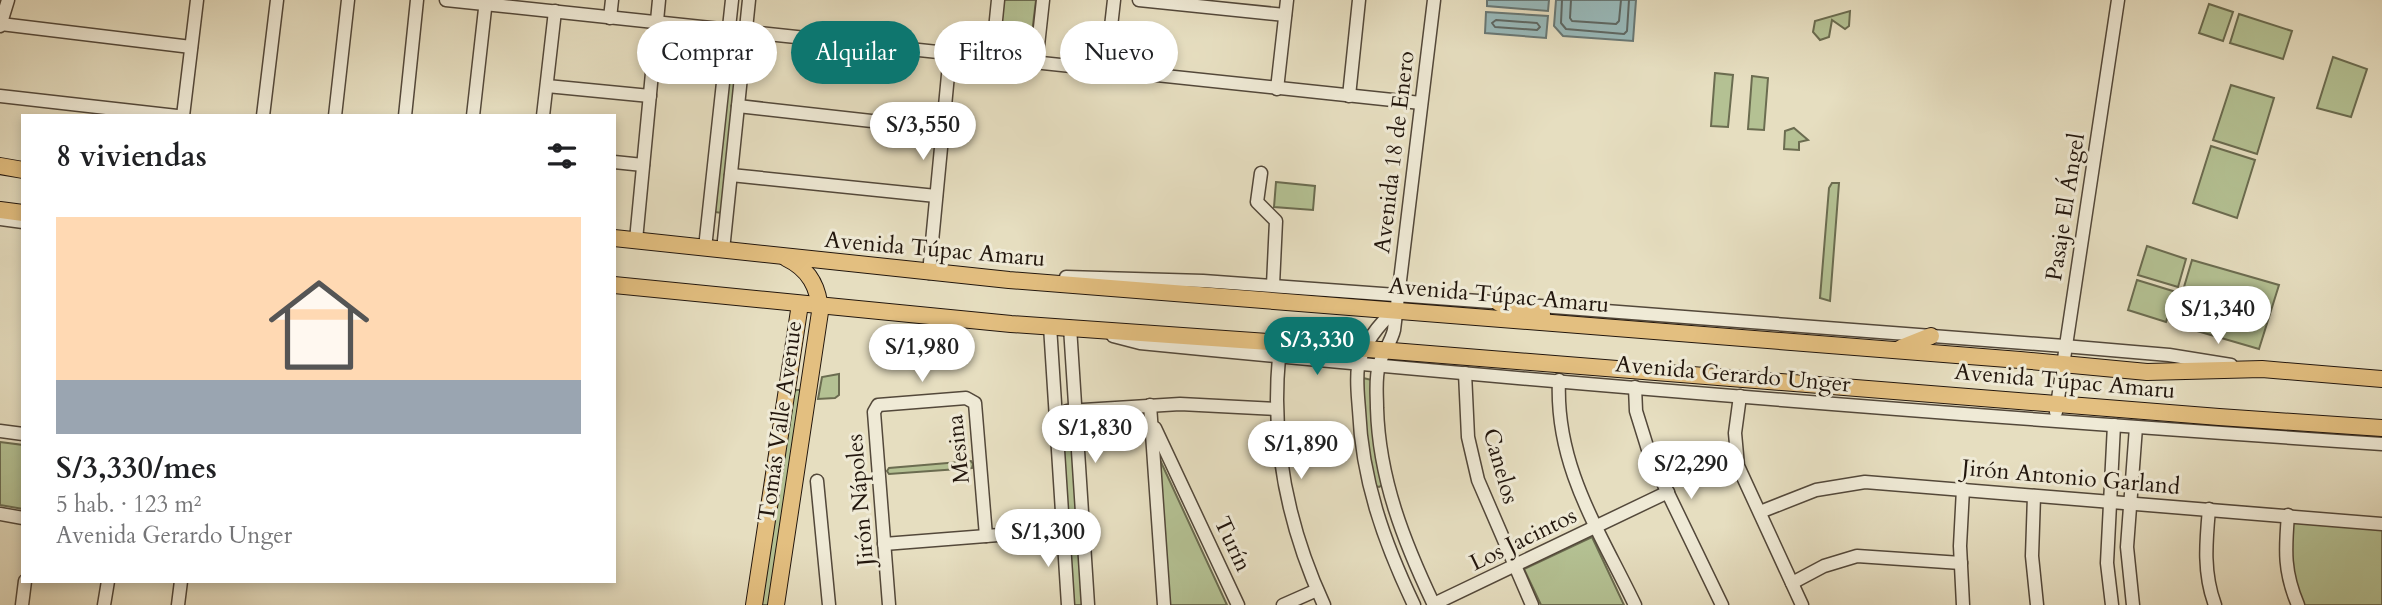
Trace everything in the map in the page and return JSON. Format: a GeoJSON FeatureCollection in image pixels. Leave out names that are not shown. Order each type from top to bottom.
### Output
{"type":"FeatureCollection","features":[{"type":"Feature","properties":{"kind":"main road"},"geometry":{"type":"LineString","coordinates":[[0,166],[21,170]]}},
{"type":"Feature","properties":{"kind":"main road"},"geometry":{"type":"LineString","coordinates":[[0,220],[21,214]]}},
{"type":"Feature","properties":{"kind":"main road","name":"Avenida Túpac Amaru"},"geometry":{"type":"LineString","coordinates":[[616,238],[1009,280],[1396,302],[1589,325],[2147,372],[2262,369],[2382,379]]}},
{"type":"Feature","properties":{"kind":"main road","name":"Tomás Valle Avenue"},"geometry":{"type":"LineString","coordinates":[[776,605],[820,306],[815,286],[808,274],[784,257]]}},
{"type":"Feature","properties":{"kind":"main road","name":"Avenida Túpac Amaru"},"geometry":{"type":"LineString","coordinates":[[616,285],[1362,356],[1386,350],[2382,428]]}},
{"type":"Feature","properties":{"kind":"main road"},"geometry":{"type":"LineString","coordinates":[[1499,303],[1589,325]]}},
{"type":"Feature","properties":{"kind":"main road","name":"Tomás Valle Avenue"},"geometry":{"type":"LineString","coordinates":[[754,605],[800,304]]}},
{"type":"Feature","properties":{"kind":"main road"},"geometry":{"type":"LineString","coordinates":[[1895,350],[1931,336]]}},
{"type":"Feature","properties":{"kind":"main road"},"geometry":{"type":"LineString","coordinates":[[788,387],[799,382],[808,390]]}},
{"type":"Feature","properties":{"kind":"street"},"geometry":{"type":"LineString","coordinates":[[8,0],[0,25],[191,47]]}},
{"type":"Feature","properties":{"kind":"street"},"geometry":{"type":"LineString","coordinates":[[183,114],[197,0]]}},
{"type":"Feature","properties":{"kind":"street"},"geometry":{"type":"LineString","coordinates":[[263,114],[277,0]]}},
{"type":"Feature","properties":{"kind":"street"},"geometry":{"type":"LineString","coordinates":[[335,114],[348,0]]}},
{"type":"Feature","properties":{"kind":"street"},"geometry":{"type":"LineString","coordinates":[[405,114],[417,0]]}},
{"type":"Feature","properties":{"kind":"street"},"geometry":{"type":"LineString","coordinates":[[446,0],[486,2],[638,21]]}},
{"type":"Feature","properties":{"kind":"street"},"geometry":{"type":"LineString","coordinates":[[610,18],[612,0]]}},
{"type":"Feature","properties":{"kind":"street"},"geometry":{"type":"LineString","coordinates":[[657,21],[659,0]]}},
{"type":"Feature","properties":{"kind":"street"},"geometry":{"type":"LineString","coordinates":[[730,21],[732,0]]}},
{"type":"Feature","properties":{"kind":"street"},"geometry":{"type":"LineString","coordinates":[[747,21],[749,0]]}},
{"type":"Feature","properties":{"kind":"street"},"geometry":{"type":"LineString","coordinates":[[996,21],[998,0]]}},
{"type":"Feature","properties":{"kind":"street"},"geometry":{"type":"LineString","coordinates":[[1041,21],[1043,0]]}},
{"type":"Feature","properties":{"kind":"street"},"geometry":{"type":"LineString","coordinates":[[1112,21],[1114,0]]}},
{"type":"Feature","properties":{"kind":"street"},"geometry":{"type":"LineString","coordinates":[[1139,0],[1285,15]]}},
{"type":"Feature","properties":{"kind":"street"},"geometry":{"type":"LineString","coordinates":[[1278,89],[1287,0]]}},
{"type":"Feature","properties":{"kind":"street"},"geometry":{"type":"LineString","coordinates":[[1349,96],[1359,0]]}},
{"type":"Feature","properties":{"kind":"street","name":"Avenida 18 de Enero"},"geometry":{"type":"LineString","coordinates":[[1378,366],[1394,330],[1434,0]]}},
{"type":"Feature","properties":{"kind":"street","name":"Pasaje El Ángel"},"geometry":{"type":"LineString","coordinates":[[2055,421],[2064,346],[2118,0]]}},
{"type":"Feature","properties":{"kind":"street"},"geometry":{"type":"LineString","coordinates":[[474,114],[486,2]]}},
{"type":"Feature","properties":{"kind":"street"},"geometry":{"type":"LineString","coordinates":[[543,114],[555,11]]}},
{"type":"Feature","properties":{"kind":"street"},"geometry":{"type":"LineString","coordinates":[[777,36],[934,52]]}},
{"type":"Feature","properties":{"kind":"street"},"geometry":{"type":"LineString","coordinates":[[1178,79],[1421,103]]}},
{"type":"Feature","properties":{"kind":"street"},"geometry":{"type":"LineString","coordinates":[[636,240],[651,84]]}},
{"type":"Feature","properties":{"kind":"street"},"geometry":{"type":"LineString","coordinates":[[705,248],[723,84]]}},
{"type":"Feature","properties":{"kind":"street"},"geometry":{"type":"LineString","coordinates":[[723,250],[740,84]]}},
{"type":"Feature","properties":{"kind":"street"},"geometry":{"type":"LineString","coordinates":[[929,273],[947,84]]}},
{"type":"Feature","properties":{"kind":"street"},"geometry":{"type":"LineString","coordinates":[[547,86],[650,96]]}},
{"type":"Feature","properties":{"kind":"street"},"geometry":{"type":"LineString","coordinates":[[0,96],[159,114]]}},
{"type":"Feature","properties":{"kind":"street"},"geometry":{"type":"LineString","coordinates":[[738,106],[943,129]]}},
{"type":"Feature","properties":{"kind":"street"},"geometry":{"type":"LineString","coordinates":[[616,162],[643,165]]}},
{"type":"Feature","properties":{"kind":"street"},"geometry":{"type":"LineString","coordinates":[[1261,173],[1257,202],[1271,214],[1276,224],[1273,285]]}},
{"type":"Feature","properties":{"kind":"street"},"geometry":{"type":"LineString","coordinates":[[731,174],[936,196]]}},
{"type":"Feature","properties":{"kind":"street"},"geometry":{"type":"LineString","coordinates":[[0,220],[21,222]]}},
{"type":"Feature","properties":{"kind":"street"},"geometry":{"type":"LineString","coordinates":[[1009,280],[1042,276],[1273,285],[1396,302],[1499,303],[2064,346],[2169,355],[2262,369]]}},
{"type":"Feature","properties":{"kind":"street"},"geometry":{"type":"LineString","coordinates":[[1396,302],[1362,356],[1359,423],[1373,501],[1391,557],[1414,605]]}},
{"type":"Feature","properties":{"kind":"street"},"geometry":{"type":"LineString","coordinates":[[1050,326],[1068,605]]}},
{"type":"Feature","properties":{"kind":"street"},"geometry":{"type":"LineString","coordinates":[[1077,328],[1075,411],[1088,605]]}},
{"type":"Feature","properties":{"kind":"street","name":"Avenida Gerardo Unger"},"geometry":{"type":"LineString","coordinates":[[1077,328],[1140,343],[1279,356],[1362,356],[1378,366],[2055,421],[2382,444]]}},
{"type":"Feature","properties":{"kind":"street"},"geometry":{"type":"LineString","coordinates":[[1279,356],[1276,409],[1280,459],[1300,546],[1324,605]]}},
{"type":"Feature","properties":{"kind":"street"},"geometry":{"type":"LineString","coordinates":[[1378,366],[1378,426],[1390,496],[1402,535],[1434,605]]}},
{"type":"Feature","properties":{"kind":"street","name":"Canelos"},"geometry":{"type":"LineString","coordinates":[[1465,373],[1468,437],[1478,480],[1532,605]]}},
{"type":"Feature","properties":{"kind":"street"},"geometry":{"type":"LineString","coordinates":[[1559,380],[1559,415],[1564,449],[1574,481],[1635,605]]}},
{"type":"Feature","properties":{"kind":"street"},"geometry":{"type":"LineString","coordinates":[[1635,387],[1636,411],[1645,441],[1722,605]]}},
{"type":"Feature","properties":{"kind":"street"},"geometry":{"type":"LineString","coordinates":[[1740,396],[1735,433],[1736,455],[1802,605]]}},
{"type":"Feature","properties":{"kind":"street","name":"Jirón Nápoles"},"geometry":{"type":"LineString","coordinates":[[889,605],[874,412],[876,407],[881,404],[966,398],[973,400]]}},
{"type":"Feature","properties":{"kind":"street","name":"Mesina"},"geometry":{"type":"LineString","coordinates":[[973,400],[977,406],[986,536]]}},
{"type":"Feature","properties":{"kind":"street"},"geometry":{"type":"LineString","coordinates":[[1055,412],[1190,404],[1276,409]]}},
{"type":"Feature","properties":{"kind":"street"},"geometry":{"type":"LineString","coordinates":[[1150,405],[1164,605]]}},
{"type":"Feature","properties":{"kind":"street"},"geometry":{"type":"LineString","coordinates":[[2112,605],[2106,563],[2114,425]]}},
{"type":"Feature","properties":{"kind":"street","name":"Turín"},"geometry":{"type":"LineString","coordinates":[[1153,426],[1238,605]]}},
{"type":"Feature","properties":{"kind":"street"},"geometry":{"type":"LineString","coordinates":[[2133,605],[2127,547],[2136,427]]}},
{"type":"Feature","properties":{"kind":"street"},"geometry":{"type":"LineString","coordinates":[[0,431],[21,434]]}},
{"type":"Feature","properties":{"kind":"street"},"geometry":{"type":"LineString","coordinates":[[817,481],[829,605]]}},
{"type":"Feature","properties":{"kind":"street","name":"Jirón Antonio Garland"},"geometry":{"type":"LineString","coordinates":[[1760,512],[1799,496],[1847,484],[1885,483],[2382,524]]}},
{"type":"Feature","properties":{"kind":"street"},"geometry":{"type":"LineString","coordinates":[[1963,489],[1963,605]]}},
{"type":"Feature","properties":{"kind":"street","name":"Los Jacintos"},"geometry":{"type":"LineString","coordinates":[[1434,605],[1668,492]]}},
{"type":"Feature","properties":{"kind":"street"},"geometry":{"type":"LineString","coordinates":[[1373,501],[1390,496]]}},
{"type":"Feature","properties":{"kind":"street"},"geometry":{"type":"LineString","coordinates":[[2034,496],[2032,556],[2037,605]]}},
{"type":"Feature","properties":{"kind":"street"},"geometry":{"type":"LineString","coordinates":[[2209,509],[2206,557],[2209,589],[2215,605]]}},
{"type":"Feature","properties":{"kind":"street"},"geometry":{"type":"LineString","coordinates":[[0,514],[21,518]]}},
{"type":"Feature","properties":{"kind":"street"},"geometry":{"type":"LineString","coordinates":[[2288,516],[2286,571],[2298,605]]}},
{"type":"Feature","properties":{"kind":"street"},"geometry":{"type":"LineString","coordinates":[[884,544],[1062,530]]}},
{"type":"Feature","properties":{"kind":"street"},"geometry":{"type":"LineString","coordinates":[[1792,583],[1824,566],[1857,556],[1961,563]]}},
{"type":"Feature","properties":{"kind":"street"},"geometry":{"type":"LineString","coordinates":[[22,605],[25,583]]}},
{"type":"Feature","properties":{"kind":"street"},"geometry":{"type":"LineString","coordinates":[[104,605],[108,583]]}},
{"type":"Feature","properties":{"kind":"street"},"geometry":{"type":"LineString","coordinates":[[178,605],[181,583]]}},
{"type":"Feature","properties":{"kind":"street"},"geometry":{"type":"LineString","coordinates":[[1283,605],[1317,590]]}},
{"type":"Feature","properties":{"kind":"green space"},"geometry":{"type":"Polygon","coordinates":[[[1004,0],[1036,0],[1033,21],[1002,21],[1004,0]]]}},
{"type":"Feature","properties":{"kind":"green space"},"geometry":{"type":"Polygon","coordinates":[[[2209,4],[2233,12],[2223,41],[2199,33],[2209,4]]]}},
{"type":"Feature","properties":{"kind":"green space"},"geometry":{"type":"Polygon","coordinates":[[[1850,11],[1849,26],[1845,29],[1832,20],[1829,37],[1820,40],[1813,32],[1815,21],[1850,11]]]}},
{"type":"Feature","properties":{"kind":"green space"},"geometry":{"type":"Polygon","coordinates":[[[2239,14],[2292,31],[2283,59],[2230,43],[2239,14]]]}},
{"type":"Feature","properties":{"kind":"green space"},"geometry":{"type":"Polygon","coordinates":[[[2333,57],[2367,69],[2351,117],[2317,108],[2333,57]]]}},
{"type":"Feature","properties":{"kind":"green space"},"geometry":{"type":"Polygon","coordinates":[[[1715,73],[1733,75],[1728,127],[1711,126],[1715,73]]]}},
{"type":"Feature","properties":{"kind":"green space"},"geometry":{"type":"Polygon","coordinates":[[[1752,76],[1768,78],[1764,130],[1748,129],[1752,76]]]}},
{"type":"Feature","properties":{"kind":"green space"},"geometry":{"type":"Polygon","coordinates":[[[729,84],[736,84],[722,213],[715,212],[729,84]]]}},
{"type":"Feature","properties":{"kind":"green space"},"geometry":{"type":"Polygon","coordinates":[[[2231,85],[2274,98],[2257,154],[2213,140],[2231,85]]]}},
{"type":"Feature","properties":{"kind":"green space"},"geometry":{"type":"Polygon","coordinates":[[[1794,128],[1808,140],[1799,142],[1799,150],[1784,149],[1785,131],[1794,128]]]}},
{"type":"Feature","properties":{"kind":"green space"},"geometry":{"type":"Polygon","coordinates":[[[2211,146],[2255,160],[2237,218],[2193,203],[2211,146]]]}},
{"type":"Feature","properties":{"kind":"green space"},"geometry":{"type":"Polygon","coordinates":[[[1276,182],[1315,186],[1313,210],[1274,207],[1276,182]]]}},
{"type":"Feature","properties":{"kind":"green space"},"geometry":{"type":"Polygon","coordinates":[[[1832,183],[1839,183],[1830,301],[1820,298],[1829,188],[1832,183]]]}},
{"type":"Feature","properties":{"kind":"green space"},"geometry":{"type":"Polygon","coordinates":[[[2147,246],[2186,259],[2178,287],[2138,275],[2147,246]]]}},
{"type":"Feature","properties":{"kind":"green space"},"geometry":{"type":"Polygon","coordinates":[[[2192,260],[2279,285],[2259,349],[2173,324],[2192,260]]]}},
{"type":"Feature","properties":{"kind":"green space"},"geometry":{"type":"Polygon","coordinates":[[[2137,280],[2176,292],[2166,322],[2128,310],[2137,280]]]}},
{"type":"Feature","properties":{"kind":"green space"},"geometry":{"type":"Polygon","coordinates":[[[839,374],[839,395],[835,398],[818,399],[822,377],[839,374]]]}},
{"type":"Feature","properties":{"kind":"green space"},"geometry":{"type":"Polygon","coordinates":[[[1363,378],[1372,380],[1383,485],[1379,487],[1375,486],[1366,441],[1363,378]]]}},
{"type":"Feature","properties":{"kind":"green space"},"geometry":{"type":"Polygon","coordinates":[[[796,390],[802,390],[771,605],[760,605],[793,394],[796,390]]]}},
{"type":"Feature","properties":{"kind":"green space"},"geometry":{"type":"Polygon","coordinates":[[[1064,416],[1070,418],[1083,605],[1071,605],[1059,420],[1064,416]]]}},
{"type":"Feature","properties":{"kind":"green space"},"geometry":{"type":"Polygon","coordinates":[[[0,442],[21,445],[21,509],[0,505],[0,442]]]}},
{"type":"Feature","properties":{"kind":"green space"},"geometry":{"type":"Polygon","coordinates":[[[1160,460],[1227,605],[1168,605],[1160,460]]]}},
{"type":"Feature","properties":{"kind":"green space"},"geometry":{"type":"Polygon","coordinates":[[[971,461],[972,468],[889,474],[887,471],[889,468],[971,461]]]}},
{"type":"Feature","properties":{"kind":"green space"},"geometry":{"type":"Polygon","coordinates":[[[2290,521],[2382,528],[2382,605],[2300,605],[2294,592],[2290,521]]]}},
{"type":"Feature","properties":{"kind":"green space"},"geometry":{"type":"Polygon","coordinates":[[[1592,537],[1624,605],[1541,605],[1524,569],[1592,537]]]}},
{"type":"Feature","properties":{"kind":"water"},"geometry":{"type":"Polygon","coordinates":[[[1487,0],[1549,0],[1548,11],[1487,6],[1487,0]]]}},
{"type":"Feature","properties":{"kind":"water"},"geometry":{"type":"Polygon","coordinates":[[[1556,0],[1636,0],[1633,41],[1563,36],[1554,26],[1556,0]]]}},
{"type":"Feature","properties":{"kind":"water"},"geometry":{"type":"Polygon","coordinates":[[[1486,12],[1548,16],[1546,38],[1485,33],[1486,12]]]}}]}
